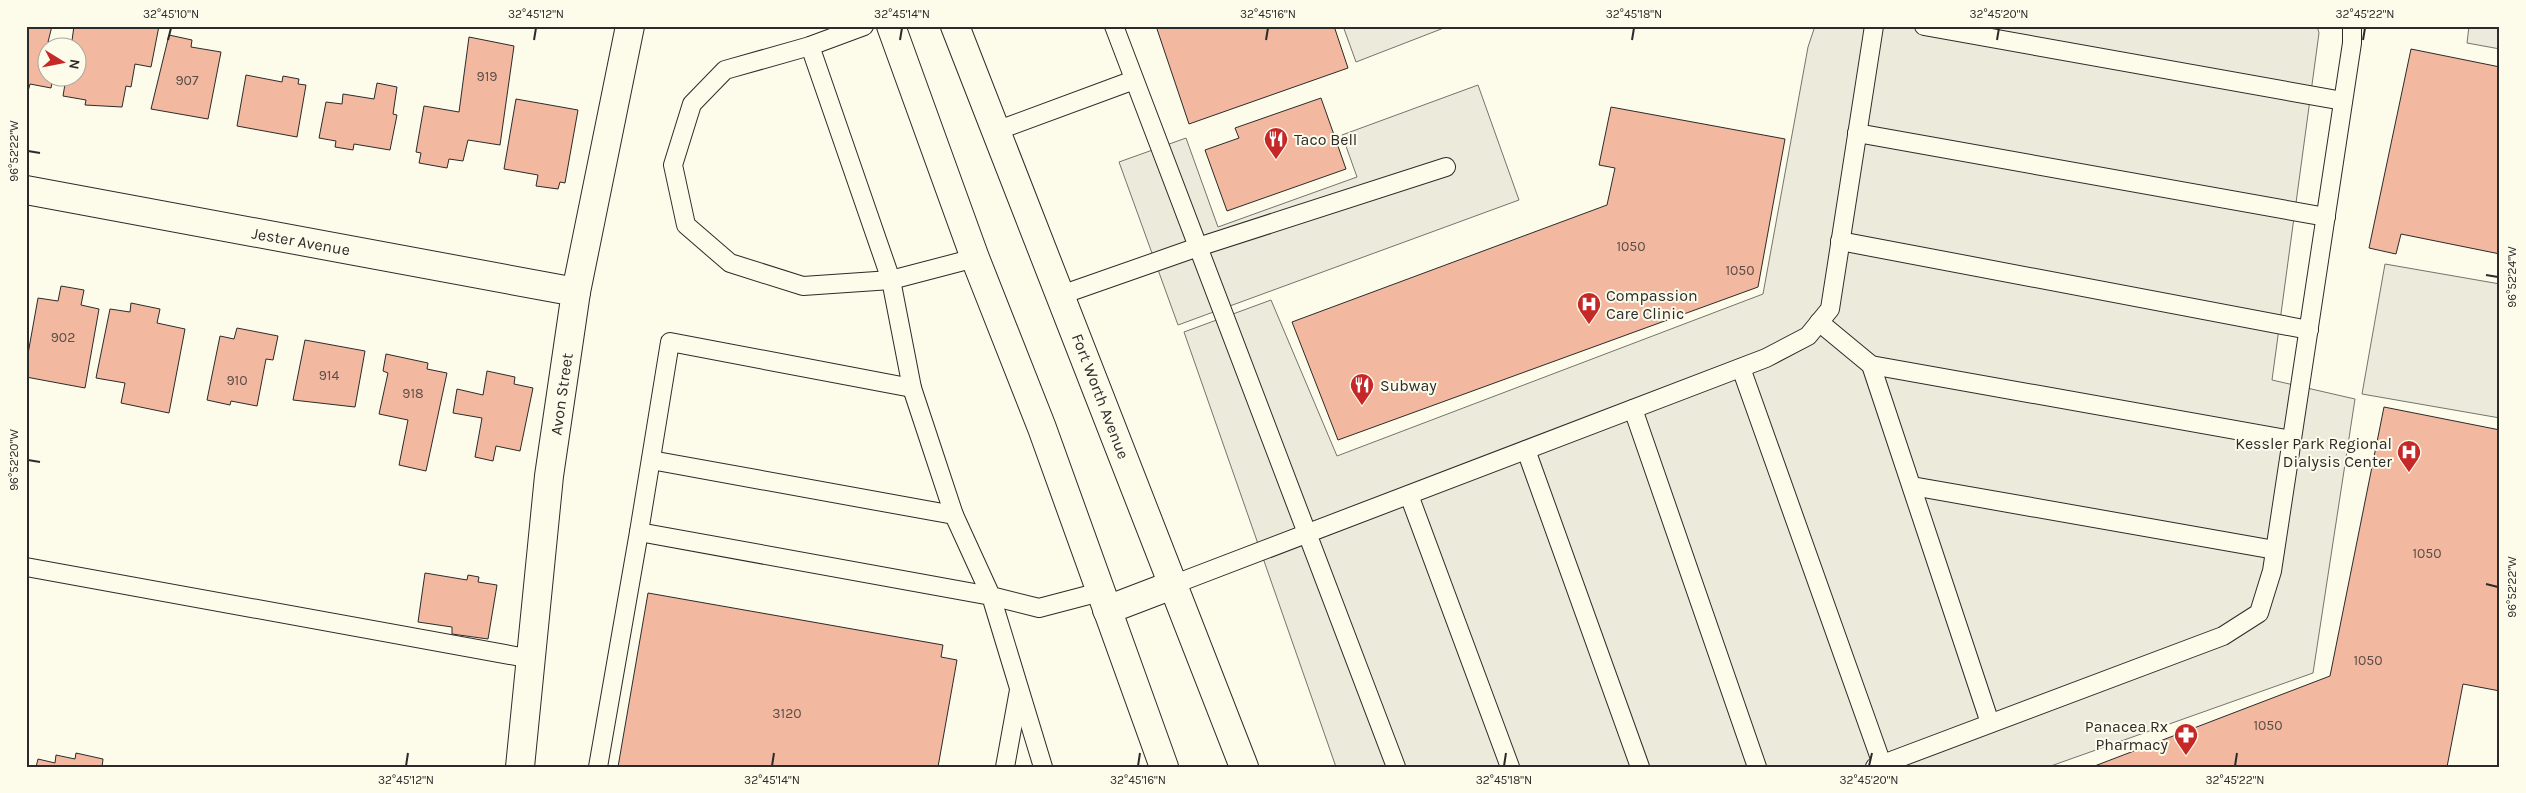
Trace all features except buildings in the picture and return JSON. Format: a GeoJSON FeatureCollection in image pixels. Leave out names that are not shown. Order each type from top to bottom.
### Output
{"type":"FeatureCollection","features":[{"type":"Feature","properties":{"kind":"main road","name":"Avon Street"},"geometry":{"type":"LineString","coordinates":[[520,767],[549,476],[576,292],[630,26]]}},
{"type":"Feature","properties":{"kind":"main road"},"geometry":{"type":"LineString","coordinates":[[891,26],[975,258],[1042,428],[1164,767]]}},
{"type":"Feature","properties":{"kind":"main road","name":"Fort Worth Avenue"},"geometry":{"type":"LineString","coordinates":[[955,26],[1175,584],[1244,767]]}},
{"type":"Feature","properties":{"kind":"main road","name":"Jester Avenue"},"geometry":{"type":"LineString","coordinates":[[26,190],[576,292]]}},
{"type":"Feature","properties":{"kind":"main road"},"geometry":{"type":"LineString","coordinates":[[1103,601],[1175,584]]}},
{"type":"Feature","properties":{"kind":"lane"},"geometry":{"type":"LineString","coordinates":[[864,26],[810,46],[725,70],[692,104],[673,165],[686,225],[730,263],[803,286],[891,280],[975,258]]}},
{"type":"Feature","properties":{"kind":"lane"},"geometry":{"type":"LineString","coordinates":[[1114,26],[1396,767]]}},
{"type":"Feature","properties":{"kind":"lane"},"geometry":{"type":"LineString","coordinates":[[1175,584],[1741,368],[1808,336],[1830,309],[1874,26]]}},
{"type":"Feature","properties":{"kind":"lane"},"geometry":{"type":"LineString","coordinates":[[1924,26],[2343,101]]}},
{"type":"Feature","properties":{"kind":"lane"},"geometry":{"type":"LineString","coordinates":[[1741,368],[1878,765],[2223,636],[2259,613],[2272,572],[2352,43],[2352,26]]}},
{"type":"Feature","properties":{"kind":"lane"},"geometry":{"type":"LineString","coordinates":[[810,46],[891,280],[912,388],[954,515],[991,596],[1043,767]]}},
{"type":"Feature","properties":{"kind":"lane"},"geometry":{"type":"LineString","coordinates":[[996,131],[1134,80]]}},
{"type":"Feature","properties":{"kind":"lane"},"geometry":{"type":"LineString","coordinates":[[1857,133],[2326,217]]}},
{"type":"Feature","properties":{"kind":"lane"},"geometry":{"type":"LineString","coordinates":[[1061,295],[1446,167]]}},
{"type":"Feature","properties":{"kind":"lane"},"geometry":{"type":"LineString","coordinates":[[1840,241],[2309,330]]}},
{"type":"Feature","properties":{"kind":"lane"},"geometry":{"type":"LineString","coordinates":[[1819,322],[1871,364],[2292,440]]}},
{"type":"Feature","properties":{"kind":"lane"},"geometry":{"type":"LineString","coordinates":[[598,767],[670,342],[912,388]]}},
{"type":"Feature","properties":{"kind":"lane"},"geometry":{"type":"LineString","coordinates":[[1871,364],[1990,723]]}},
{"type":"Feature","properties":{"kind":"lane"},"geometry":{"type":"LineString","coordinates":[[1633,409],[1757,767]]}},
{"type":"Feature","properties":{"kind":"lane"},"geometry":{"type":"LineString","coordinates":[[1526,450],[1640,767]]}},
{"type":"Feature","properties":{"kind":"lane"},"geometry":{"type":"LineString","coordinates":[[651,460],[954,515]]}},
{"type":"Feature","properties":{"kind":"lane"},"geometry":{"type":"LineString","coordinates":[[1912,486],[2275,550]]}},
{"type":"Feature","properties":{"kind":"lane"},"geometry":{"type":"LineString","coordinates":[[1409,495],[1510,767]]}},
{"type":"Feature","properties":{"kind":"lane"},"geometry":{"type":"LineString","coordinates":[[639,532],[991,596],[1039,608],[1103,601]]}},
{"type":"Feature","properties":{"kind":"lane"},"geometry":{"type":"LineString","coordinates":[[26,568],[532,658]]}},
{"type":"Feature","properties":{"kind":"lane"},"geometry":{"type":"LineString","coordinates":[[1005,767],[1020,687]]}},
{"type":"Feature","properties":{"kind":"shaded area"},"geometry":{"type":"Polygon","coordinates":[[[1343,26],[1449,26],[1356,62],[1343,26]]]}},
{"type":"Feature","properties":{"kind":"shaded area"},"geometry":{"type":"Polygon","coordinates":[[[1815,26],[2317,26],[2319,33],[2272,380],[2355,399],[2313,673],[2048,767],[1336,767],[1184,332],[1271,300],[1337,456],[1763,294],[1808,47],[1815,26]]]}},
{"type":"Feature","properties":{"kind":"shaded area"},"geometry":{"type":"Polygon","coordinates":[[[2469,26],[2500,26],[2500,49],[2467,43],[2469,26]]]}},
{"type":"Feature","properties":{"kind":"shaded area"},"geometry":{"type":"Polygon","coordinates":[[[1478,85],[1519,200],[1178,325],[1119,162],[1186,138],[1218,227],[1357,177],[1342,135],[1478,85]]]}},
{"type":"Feature","properties":{"kind":"shaded area"},"geometry":{"type":"Polygon","coordinates":[[[2385,264],[2500,284],[2500,418],[2362,394],[2385,264]]]}},
{"type":"Feature","properties":{"kind":"place","name":"Taco Bell"},"geometry":{"type":"Point","coordinates":[1276,160]}},
{"type":"Feature","properties":{"kind":"place","name":"Compassion Care Clinic"},"geometry":{"type":"Point","coordinates":[1589,325]}},
{"type":"Feature","properties":{"kind":"place","name":"Subway"},"geometry":{"type":"Point","coordinates":[1362,406]}},
{"type":"Feature","properties":{"kind":"place","name":"Kessler Park Regional Dialysis Center"},"geometry":{"type":"Point","coordinates":[2409,473]}},
{"type":"Feature","properties":{"kind":"place","name":"Panacea Rx Pharmacy"},"geometry":{"type":"Point","coordinates":[2186,756]}}]}
